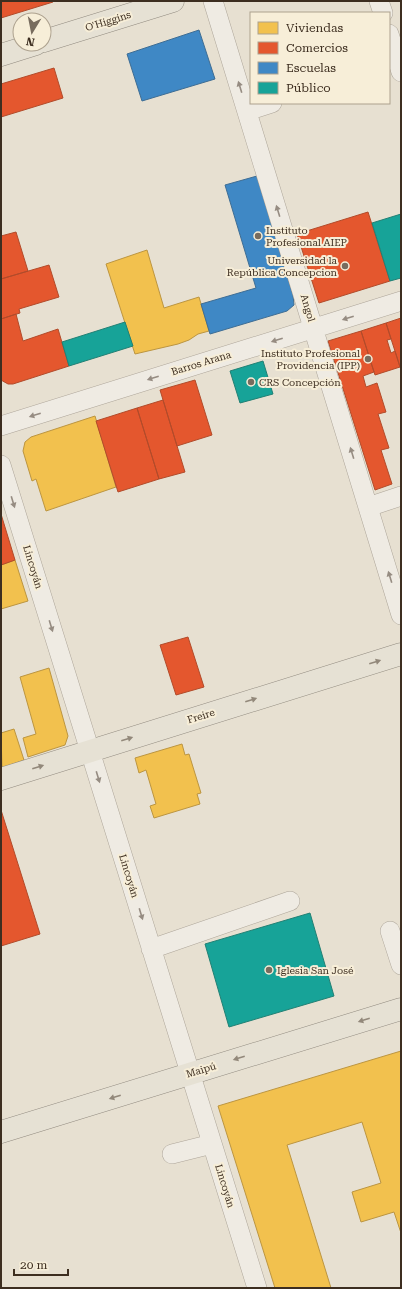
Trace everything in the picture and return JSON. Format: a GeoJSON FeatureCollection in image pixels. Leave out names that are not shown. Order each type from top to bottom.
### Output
{"type":"FeatureCollection","features":[{"type":"Feature","properties":{"kind":"main road","name":"O'Higgins"},"geometry":{"type":"LineString","coordinates":[[52,39],[173,1]]}},
{"type":"Feature","properties":{"kind":"main road"},"geometry":{"type":"LineString","coordinates":[[1,55],[12,52]]}},
{"type":"Feature","properties":{"kind":"main road","name":"Freire"},"geometry":{"type":"LineString","coordinates":[[1,779],[401,654]]}},
{"type":"Feature","properties":{"kind":"main road","name":"Maipú"},"geometry":{"type":"LineString","coordinates":[[1,1132],[401,1009]]}},
{"type":"Feature","properties":{"kind":"street","name":"Angol"},"geometry":{"type":"LineString","coordinates":[[213,1],[401,615]]}},
{"type":"Feature","properties":{"kind":"street"},"geometry":{"type":"LineString","coordinates":[[379,1],[382,12]]}},
{"type":"Feature","properties":{"kind":"street"},"geometry":{"type":"LineString","coordinates":[[390,39],[396,67]]}},
{"type":"Feature","properties":{"kind":"street"},"geometry":{"type":"LineString","coordinates":[[247,111],[269,104]]}},
{"type":"Feature","properties":{"kind":"street","name":"Barros Arana"},"geometry":{"type":"LineString","coordinates":[[1,426],[401,301]]}},
{"type":"Feature","properties":{"kind":"street","name":"Lincoyán"},"geometry":{"type":"LineString","coordinates":[[1,465],[257,1288]]}},
{"type":"Feature","properties":{"kind":"street"},"geometry":{"type":"LineString","coordinates":[[368,507],[401,496]]}},
{"type":"Feature","properties":{"kind":"street"},"geometry":{"type":"LineString","coordinates":[[151,948],[290,901]]}},
{"type":"Feature","properties":{"kind":"street"},"geometry":{"type":"LineString","coordinates":[[390,931],[401,965]]}},
{"type":"Feature","properties":{"kind":"street"},"geometry":{"type":"LineString","coordinates":[[172,1154],[212,1144]]}},
{"type":"Feature","properties":{"kind":"building: Viviendas"},"geometry":{"type":"Polygon","coordinates":[[[147,250],[164,308],[199,297],[209,331],[198,334],[189,340],[178,344],[135,354],[106,264],[147,250]]]}},
{"type":"Feature","properties":{"kind":"building: Viviendas"},"geometry":{"type":"Polygon","coordinates":[[[95,416],[116,487],[46,511],[36,479],[32,481],[23,451],[25,442],[31,437],[95,416]]]}},
{"type":"Feature","properties":{"kind":"building: Viviendas"},"geometry":{"type":"Polygon","coordinates":[[[15,560],[28,601],[1,609],[1,565],[15,560]]]}},
{"type":"Feature","properties":{"kind":"building: Viviendas"},"geometry":{"type":"Polygon","coordinates":[[[49,668],[68,736],[65,745],[28,757],[23,738],[36,734],[20,677],[49,668]]]}},
{"type":"Feature","properties":{"kind":"building: Viviendas"},"geometry":{"type":"Polygon","coordinates":[[[14,729],[24,760],[2,768],[1,733],[14,729]]]}},
{"type":"Feature","properties":{"kind":"building: Viviendas"},"geometry":{"type":"Polygon","coordinates":[[[182,744],[185,755],[189,754],[201,793],[197,794],[200,804],[154,818],[150,806],[156,804],[146,770],[139,773],[135,758],[182,744]]]}},
{"type":"Feature","properties":{"kind":"building: Viviendas"},"geometry":{"type":"Polygon","coordinates":[[[401,1051],[401,1233],[394,1212],[361,1222],[352,1192],[381,1183],[362,1122],[287,1145],[331,1288],[275,1288],[218,1106],[401,1051]]]}},
{"type":"Feature","properties":{"kind":"building: Comercios"},"geometry":{"type":"Polygon","coordinates":[[[1,1],[53,1],[20,12],[12,12],[12,15],[1,18],[1,1]]]}},
{"type":"Feature","properties":{"kind":"building: Comercios"},"geometry":{"type":"Polygon","coordinates":[[[54,68],[63,98],[1,117],[1,84],[54,68]]]}},
{"type":"Feature","properties":{"kind":"building: Comercios"},"geometry":{"type":"Polygon","coordinates":[[[368,212],[390,281],[319,303],[297,234],[368,212]]]}},
{"type":"Feature","properties":{"kind":"building: Comercios"},"geometry":{"type":"Polygon","coordinates":[[[16,232],[28,271],[1,279],[1,236],[16,232]]]}},
{"type":"Feature","properties":{"kind":"building: Comercios"},"geometry":{"type":"Polygon","coordinates":[[[49,265],[59,297],[19,309],[20,313],[1,319],[1,279],[49,265]]]}},
{"type":"Feature","properties":{"kind":"building: Comercios"},"geometry":{"type":"Polygon","coordinates":[[[16,314],[23,341],[58,329],[69,366],[13,384],[8,384],[1,380],[1,319],[16,314]]]}},
{"type":"Feature","properties":{"kind":"building: Comercios"},"geometry":{"type":"Polygon","coordinates":[[[401,318],[401,370],[386,323],[401,318]]]}},
{"type":"Feature","properties":{"kind":"building: Comercios"},"geometry":{"type":"Polygon","coordinates":[[[386,323],[391,339],[387,340],[391,353],[395,351],[400,367],[375,375],[361,331],[386,323]]]}},
{"type":"Feature","properties":{"kind":"building: Comercios"},"geometry":{"type":"Polygon","coordinates":[[[361,331],[374,372],[363,376],[366,387],[377,383],[386,412],[378,414],[389,448],[381,450],[392,484],[375,490],[328,341],[361,331]]]}},
{"type":"Feature","properties":{"kind":"building: Comercios"},"geometry":{"type":"Polygon","coordinates":[[[195,380],[212,435],[177,446],[160,390],[195,380]]]}},
{"type":"Feature","properties":{"kind":"building: Comercios"},"geometry":{"type":"Polygon","coordinates":[[[163,400],[185,472],[159,479],[137,408],[163,400]]]}},
{"type":"Feature","properties":{"kind":"building: Comercios"},"geometry":{"type":"Polygon","coordinates":[[[137,408],[159,479],[118,492],[96,421],[137,408]]]}},
{"type":"Feature","properties":{"kind":"building: Comercios"},"geometry":{"type":"Polygon","coordinates":[[[1,514],[15,560],[1,565],[1,514]]]}},
{"type":"Feature","properties":{"kind":"building: Comercios"},"geometry":{"type":"Polygon","coordinates":[[[188,637],[204,687],[176,695],[160,645],[188,637]]]}},
{"type":"Feature","properties":{"kind":"building: Comercios"},"geometry":{"type":"Polygon","coordinates":[[[1,810],[40,934],[1,946],[1,810]]]}},
{"type":"Feature","properties":{"kind":"building: Escuelas"},"geometry":{"type":"Polygon","coordinates":[[[199,30],[215,79],[142,101],[127,54],[199,30]]]}},
{"type":"Feature","properties":{"kind":"building: Escuelas","name":"Instituto Profesional AIEP"},"geometry":{"type":"Polygon","coordinates":[[[257,176],[293,295],[294,305],[287,311],[210,334],[201,304],[256,288],[225,185],[257,176]]]}},
{"type":"Feature","properties":{"kind":"building: Público"},"geometry":{"type":"Polygon","coordinates":[[[401,214],[401,278],[390,281],[372,223],[401,214]]]}},
{"type":"Feature","properties":{"kind":"building: Público"},"geometry":{"type":"Polygon","coordinates":[[[125,322],[133,346],[69,366],[62,342],[125,322]]]}},
{"type":"Feature","properties":{"kind":"building: Público","name":"CRS Concepción"},"geometry":{"type":"Polygon","coordinates":[[[263,361],[273,394],[240,403],[230,371],[263,361]]]}},
{"type":"Feature","properties":{"kind":"building: Público","name":"Iglesia San José"},"geometry":{"type":"Polygon","coordinates":[[[310,913],[334,996],[229,1027],[205,944],[310,913]]]}},
{"type":"Feature","properties":{"kind":"place","name":"Instituto Profesional AIEP"},"geometry":{"type":"Point","coordinates":[258,236]}},
{"type":"Feature","properties":{"kind":"place","name":"Universidad la República Concepcion"},"geometry":{"type":"Point","coordinates":[345,266]}},
{"type":"Feature","properties":{"kind":"place","name":"Instituto Profesional Providencia (IPP)"},"geometry":{"type":"Point","coordinates":[368,359]}},
{"type":"Feature","properties":{"kind":"place","name":"CRS Concepción"},"geometry":{"type":"Point","coordinates":[251,382]}},
{"type":"Feature","properties":{"kind":"place","name":"Iglesia San José"},"geometry":{"type":"Point","coordinates":[269,970]}}]}
